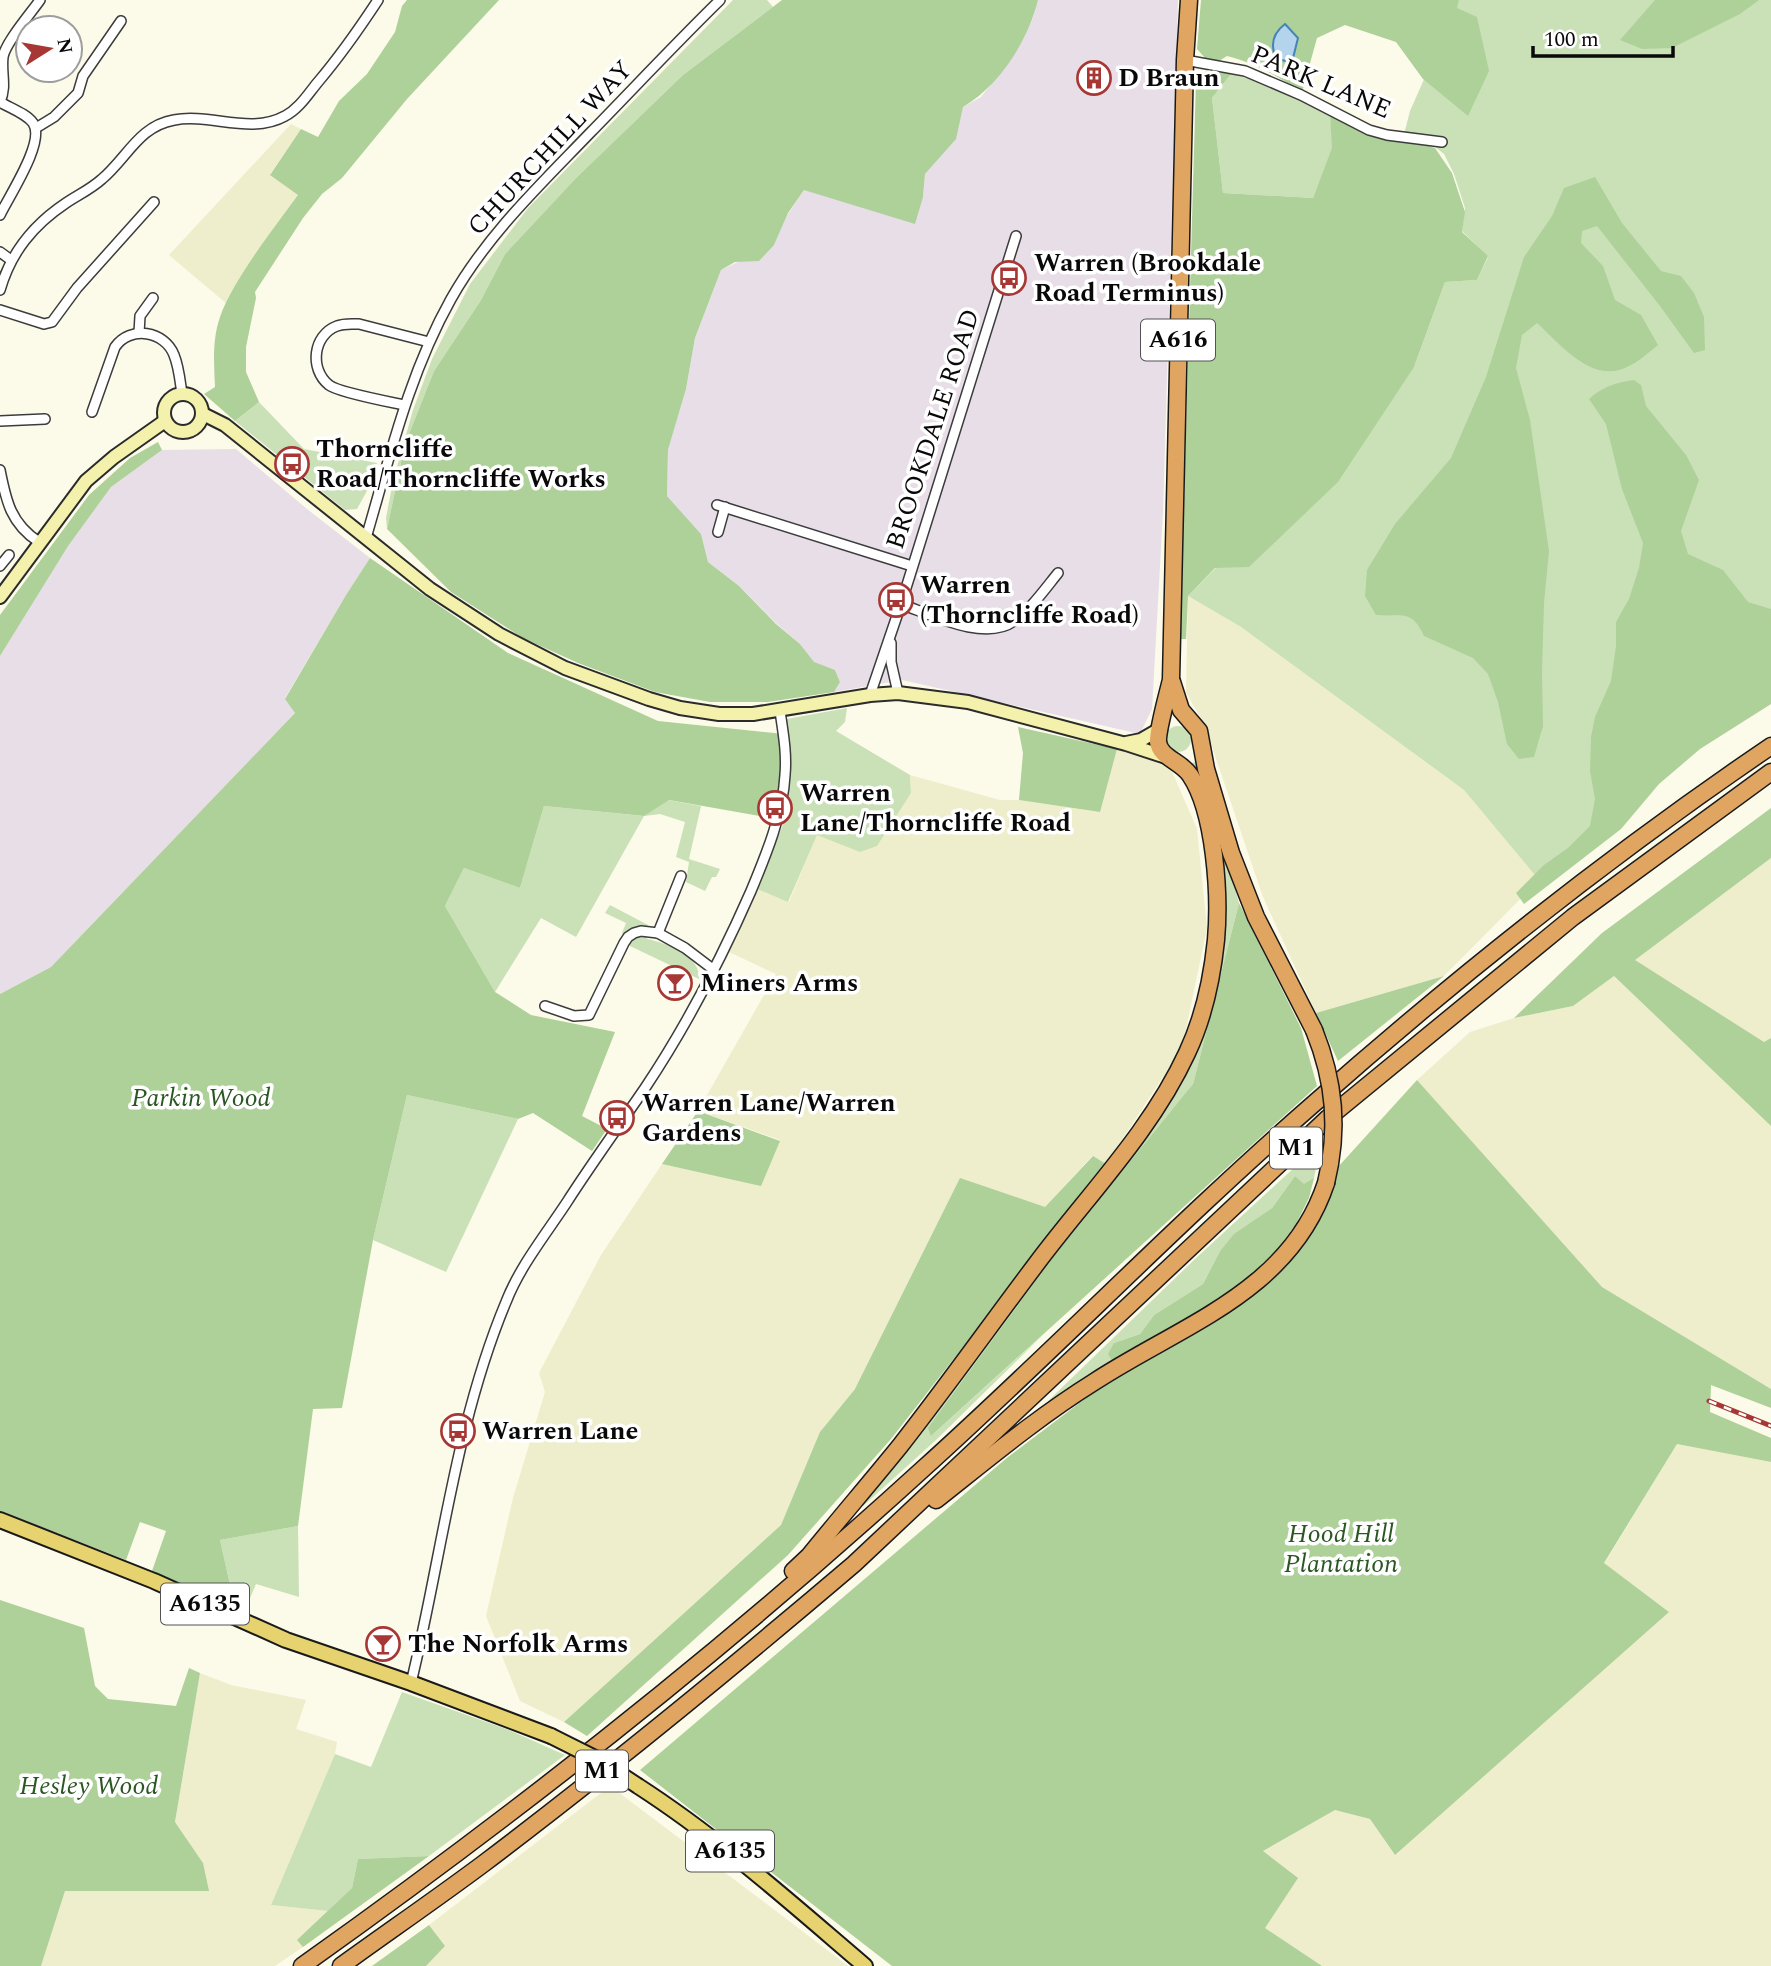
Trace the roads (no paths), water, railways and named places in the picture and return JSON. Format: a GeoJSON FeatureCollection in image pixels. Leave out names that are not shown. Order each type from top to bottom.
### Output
{"type":"FeatureCollection","features":[{"type":"Feature","properties":{"kind":"highway","name":"A616"},"geometry":{"type":"LineString","coordinates":[[1172,759],[1162,752],[1158,743],[1171,680],[1185,60],[1189,0]]}},
{"type":"Feature","properties":{"kind":"highway","name":"A616"},"geometry":{"type":"LineString","coordinates":[[1171,680],[1178,703],[1188,720],[1195,725],[1200,738]]}},
{"type":"Feature","properties":{"kind":"highway"},"geometry":{"type":"LineString","coordinates":[[1161,728],[1173,719],[1188,720]]}},
{"type":"Feature","properties":{"kind":"highway"},"geometry":{"type":"LineString","coordinates":[[1172,759],[1183,760],[1195,753],[1200,738]]}},
{"type":"Feature","properties":{"kind":"highway","name":"M1"},"geometry":{"type":"LineString","coordinates":[[341,1966],[482,1864],[652,1732],[854,1564],[1046,1414],[1257,1283],[1303,1231],[1316,1209],[1326,1183],[1334,1144],[1334,1099],[1327,1064],[1314,1030],[1256,917],[1242,883],[1206,769],[1200,738]]}},
{"type":"Feature","properties":{"kind":"highway","name":"M1"},"geometry":{"type":"LineString","coordinates":[[302,1966],[502,1819],[688,1672],[795,1583],[916,1476],[1063,1339],[1192,1213],[1308,1108],[1451,985],[1599,870],[1771,746]]}},
{"type":"Feature","properties":{"kind":"highway","name":"M1"},"geometry":{"type":"LineString","coordinates":[[688,1672],[809,1556],[900,1445],[1149,1119],[1187,1054],[1210,984],[1217,908],[1213,852],[1203,802],[1190,775],[1172,759]]}},
{"type":"Feature","properties":{"kind":"highway","name":"M1"},"geometry":{"type":"LineString","coordinates":[[854,1564],[1328,1118],[1573,917],[1771,772]]}},
{"type":"Feature","properties":{"kind":"main road","name":"A6135"},"geometry":{"type":"LineString","coordinates":[[0,1520],[154,1581],[286,1640],[411,1683],[551,1736],[597,1759],[676,1810],[729,1850],[865,1966]]}},
{"type":"Feature","properties":{"kind":"street"},"geometry":{"type":"LineString","coordinates":[[0,215],[37,141],[36,128],[29,119],[0,102],[4,92],[3,60],[5,50],[40,0]]}},
{"type":"Feature","properties":{"kind":"street"},"geometry":{"type":"LineString","coordinates":[[0,290],[12,260],[39,224],[100,181],[119,163],[139,137],[153,126],[190,118],[256,124],[288,114],[304,99],[352,41],[378,0]]}},
{"type":"Feature","properties":{"kind":"street","name":"CHURCHILL WAY"},"geometry":{"type":"LineString","coordinates":[[366,538],[404,405],[429,342],[483,248],[530,195],[720,0]]}},
{"type":"Feature","properties":{"kind":"street"},"geometry":{"type":"LineString","coordinates":[[36,128],[54,117],[78,93],[83,76],[121,21]]}},
{"type":"Feature","properties":{"kind":"street","name":"PARK LANE"},"geometry":{"type":"LineString","coordinates":[[1185,60],[1245,71],[1301,95],[1369,130],[1443,142]]}},
{"type":"Feature","properties":{"kind":"street"},"geometry":{"type":"LineString","coordinates":[[0,310],[44,324],[52,322],[84,280],[154,202]]}},
{"type":"Feature","properties":{"kind":"street","name":"BROOKDALE ROAD"},"geometry":{"type":"LineString","coordinates":[[870,695],[1016,236]]}},
{"type":"Feature","properties":{"kind":"street"},"geometry":{"type":"LineString","coordinates":[[0,252],[12,260]]}},
{"type":"Feature","properties":{"kind":"street"},"geometry":{"type":"LineString","coordinates":[[139,333],[140,316],[153,298]]}},
{"type":"Feature","properties":{"kind":"street"},"geometry":{"type":"LineString","coordinates":[[404,405],[331,387],[319,372],[316,350],[328,331],[343,324],[359,324],[429,342]]}},
{"type":"Feature","properties":{"kind":"street"},"geometry":{"type":"LineString","coordinates":[[92,412],[116,347],[122,339],[139,333],[155,336],[170,347],[175,356],[182,394]]}},
{"type":"Feature","properties":{"kind":"street"},"geometry":{"type":"LineString","coordinates":[[182,394],[196,398],[203,414],[198,426],[187,433],[174,431],[165,421],[166,405],[173,396],[182,394]]}},
{"type":"Feature","properties":{"kind":"street"},"geometry":{"type":"LineString","coordinates":[[203,414],[225,425],[430,589],[499,634],[565,668],[680,708],[719,715],[780,711],[870,695],[898,694],[968,702],[1172,759]]}},
{"type":"Feature","properties":{"kind":"street"},"geometry":{"type":"LineString","coordinates":[[0,421],[45,419]]}},
{"type":"Feature","properties":{"kind":"street"},"geometry":{"type":"LineString","coordinates":[[0,597],[86,481],[145,433],[165,421]]}},
{"type":"Feature","properties":{"kind":"street"},"geometry":{"type":"LineString","coordinates":[[0,470],[13,518],[29,536],[39,542]]}},
{"type":"Feature","properties":{"kind":"street"},"geometry":{"type":"LineString","coordinates":[[718,532],[721,506],[912,566]]}},
{"type":"Feature","properties":{"kind":"street"},"geometry":{"type":"LineString","coordinates":[[0,566],[9,555]]}},
{"type":"Feature","properties":{"kind":"street"},"geometry":{"type":"LineString","coordinates":[[901,604],[946,620],[983,630],[994,630],[1016,620],[1058,573]]}},
{"type":"Feature","properties":{"kind":"street","name":"BROOKDALE ROAD"},"geometry":{"type":"LineString","coordinates":[[891,635],[891,662],[898,694]]}},
{"type":"Feature","properties":{"kind":"street"},"geometry":{"type":"LineString","coordinates":[[411,1683],[425,1626],[456,1464],[491,1341],[507,1299],[594,1159],[646,1086],[724,951],[758,873],[777,818],[785,777],[786,752],[780,711]]}},
{"type":"Feature","properties":{"kind":"street"},"geometry":{"type":"LineString","coordinates":[[1126,744],[1141,740],[1161,728]]}},
{"type":"Feature","properties":{"kind":"street"},"geometry":{"type":"LineString","coordinates":[[658,933],[681,876]]}},
{"type":"Feature","properties":{"kind":"street"},"geometry":{"type":"LineString","coordinates":[[545,1006],[574,1016],[589,1015],[628,937],[641,931],[658,933],[685,948],[714,970]]}},
{"type":"Feature","properties":{"kind":"water"},"geometry":{"type":"Polygon","coordinates":[[[1285,24],[1298,38],[1292,62],[1276,59],[1273,49],[1275,35],[1285,24]]]}},
{"type":"Feature","properties":{"kind":"railway"},"geometry":{"type":"LineString","coordinates":[[1709,1401],[1771,1426]]}},
{"type":"Feature","properties":{"kind":"place","name":"D Braun"},"geometry":{"type":"Point","coordinates":[1094,78]}},
{"type":"Feature","properties":{"kind":"place","name":"Warren (Brookdale Road Terminus)"},"geometry":{"type":"Point","coordinates":[1009,278]}},
{"type":"Feature","properties":{"kind":"place","name":"Thorncliffe Road/Thorncliffe Works"},"geometry":{"type":"Point","coordinates":[292,464]}},
{"type":"Feature","properties":{"kind":"place","name":"Warren (Thorncliffe Road)"},"geometry":{"type":"Point","coordinates":[896,600]}},
{"type":"Feature","properties":{"kind":"place","name":"Warren Lane/Thorncliffe Road"},"geometry":{"type":"Point","coordinates":[775,808]}},
{"type":"Feature","properties":{"kind":"place","name":"Miners Arms"},"geometry":{"type":"Point","coordinates":[675,983]}},
{"type":"Feature","properties":{"kind":"place","name":"Warren Lane/Warren Gardens"},"geometry":{"type":"Point","coordinates":[617,1118]}},
{"type":"Feature","properties":{"kind":"place","name":"Warren Lane"},"geometry":{"type":"Point","coordinates":[458,1431]}},
{"type":"Feature","properties":{"kind":"place","name":"The Norfolk Arms"},"geometry":{"type":"Point","coordinates":[383,1644]}},
{"type":"Feature","properties":{"kind":"park label","name":"Parkin Wood"},"geometry":{"type":"Point","coordinates":[201,1098]}},
{"type":"Feature","properties":{"kind":"park label","name":"Hood Hill Plantation"},"geometry":{"type":"Point","coordinates":[1341,1549]}},
{"type":"Feature","properties":{"kind":"park label","name":"Hesley Wood"},"geometry":{"type":"Point","coordinates":[89,1786]}}]}
